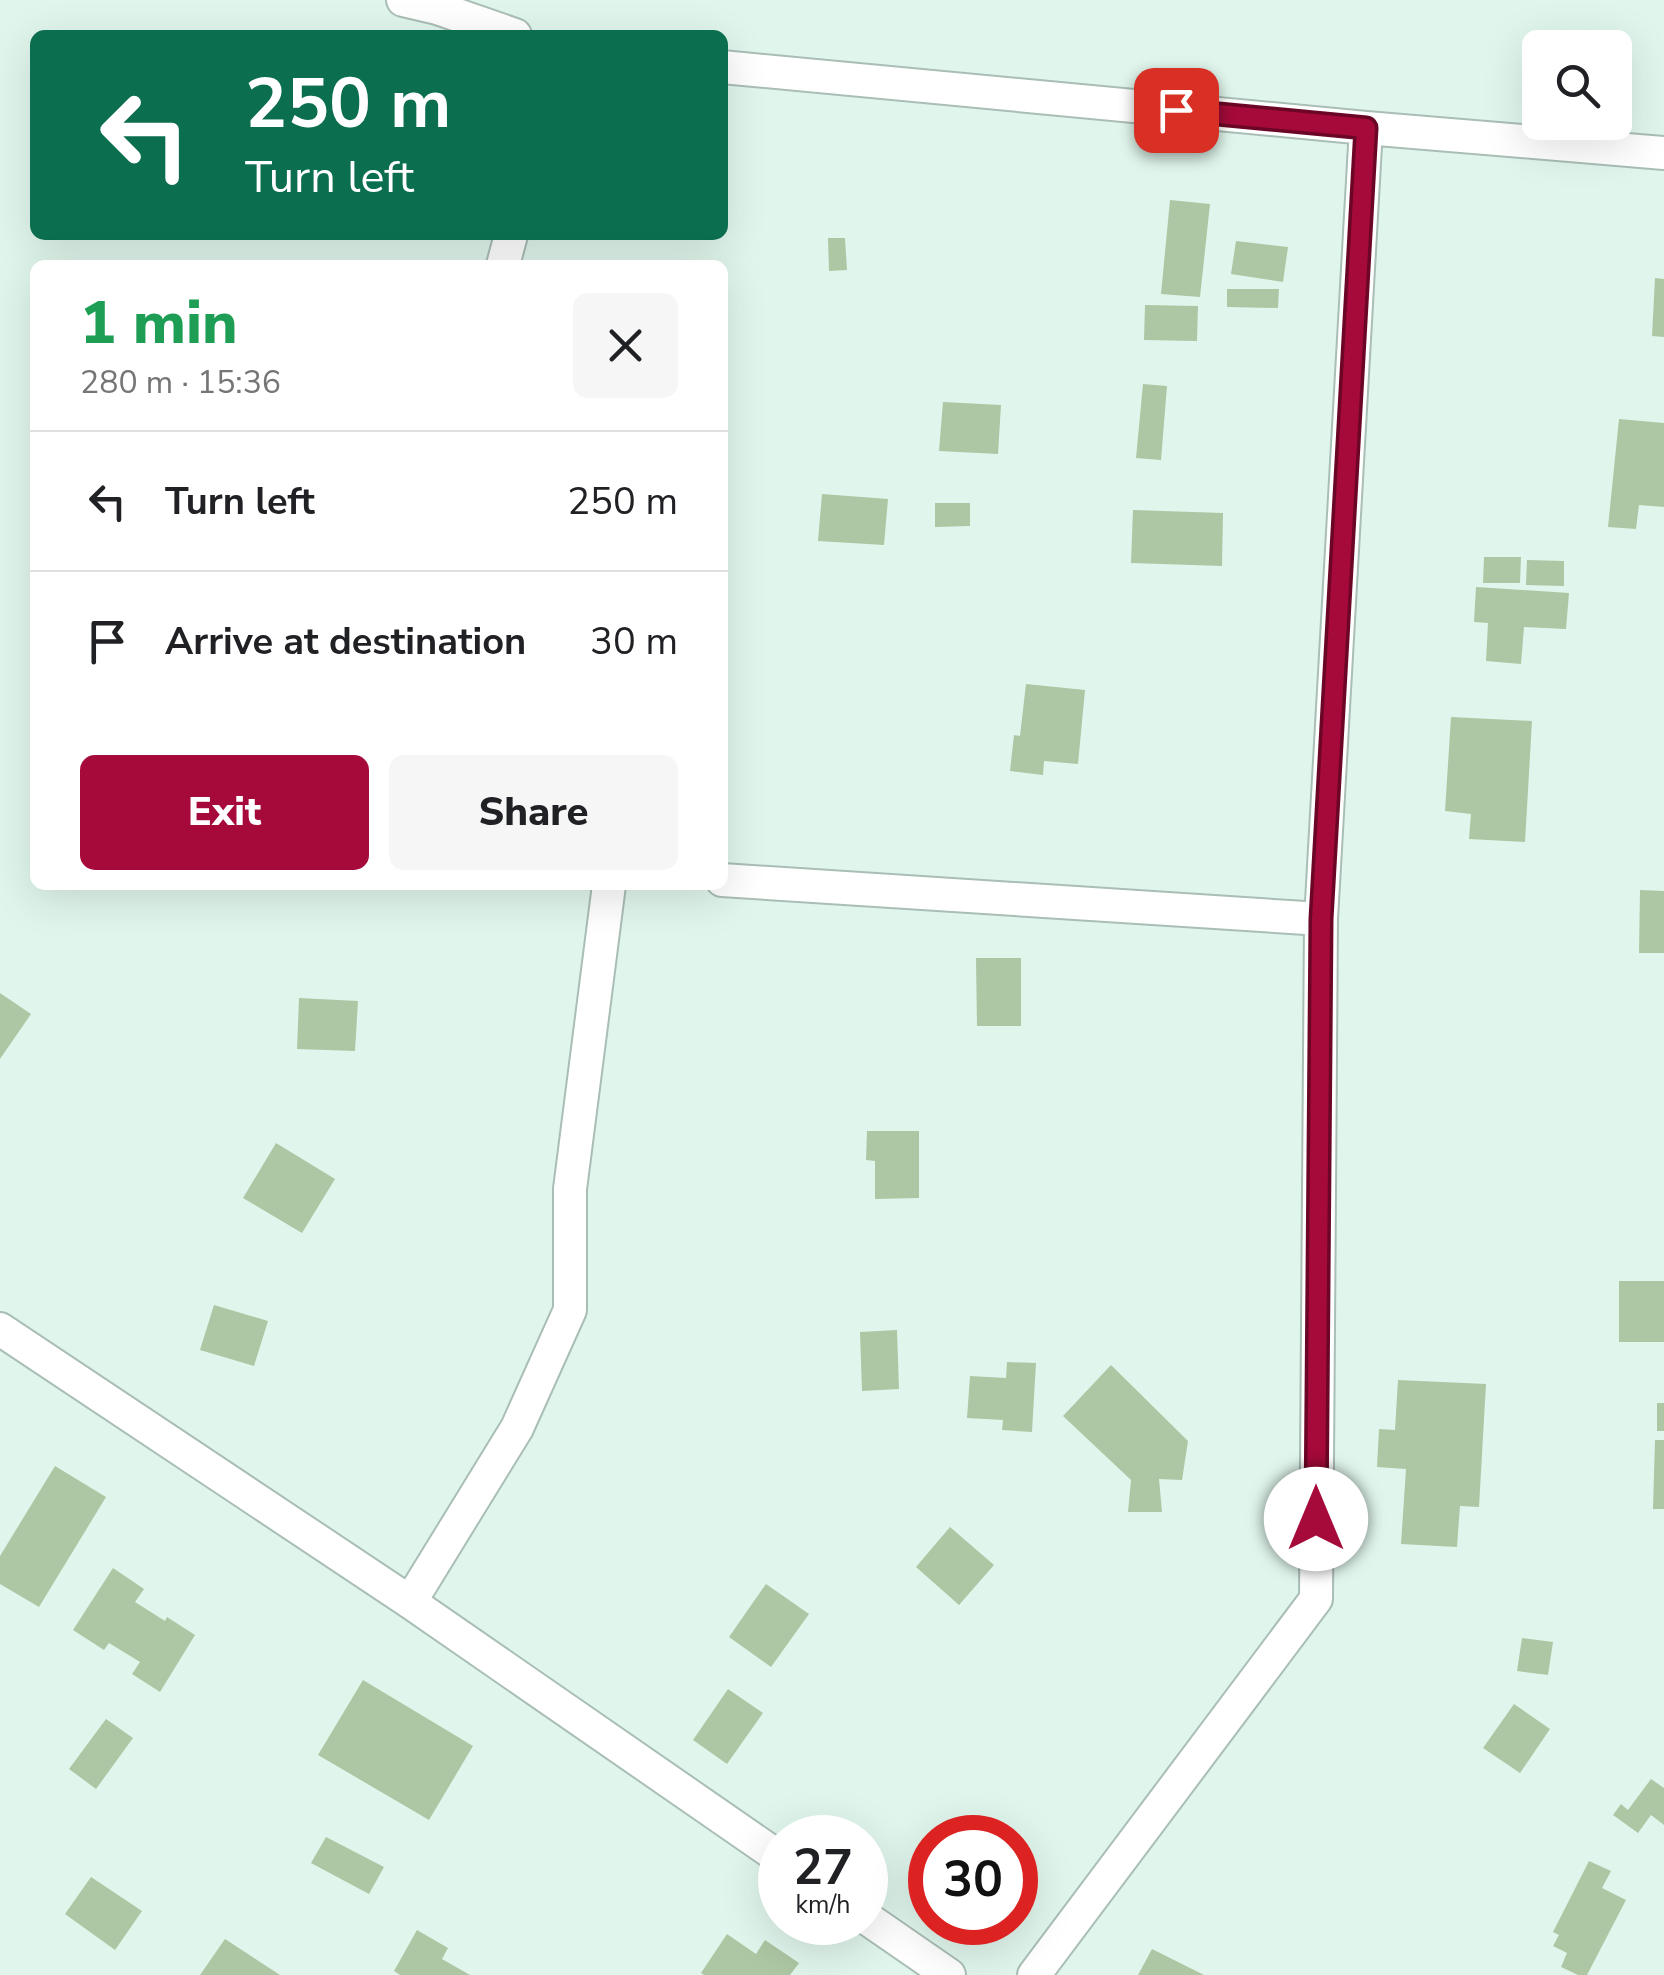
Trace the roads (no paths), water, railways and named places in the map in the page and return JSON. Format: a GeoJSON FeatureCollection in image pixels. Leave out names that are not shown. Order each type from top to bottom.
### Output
{"type":"FeatureCollection","features":[{"type":"Feature","properties":{"kind":"street"},"geometry":{"type":"LineString","coordinates":[[403,0],[501,30]]}},
{"type":"Feature","properties":{"kind":"street"},"geometry":{"type":"LineString","coordinates":[[728,67],[1664,153]]}},
{"type":"Feature","properties":{"kind":"street"},"geometry":{"type":"LineString","coordinates":[[1034,1975],[1316,1599],[1321,919],[1366,128]]}},
{"type":"Feature","properties":{"kind":"street"},"geometry":{"type":"LineString","coordinates":[[728,880],[1321,919]]}},
{"type":"Feature","properties":{"kind":"street"},"geometry":{"type":"LineString","coordinates":[[410,1602],[517,1428],[570,1310],[570,1189],[608,890]]}},
{"type":"Feature","properties":{"kind":"street"},"geometry":{"type":"LineString","coordinates":[[0,1329],[410,1602],[758,1843]]}},
{"type":"Feature","properties":{"kind":"street"},"geometry":{"type":"LineString","coordinates":[[888,1933],[949,1975]]}}]}
